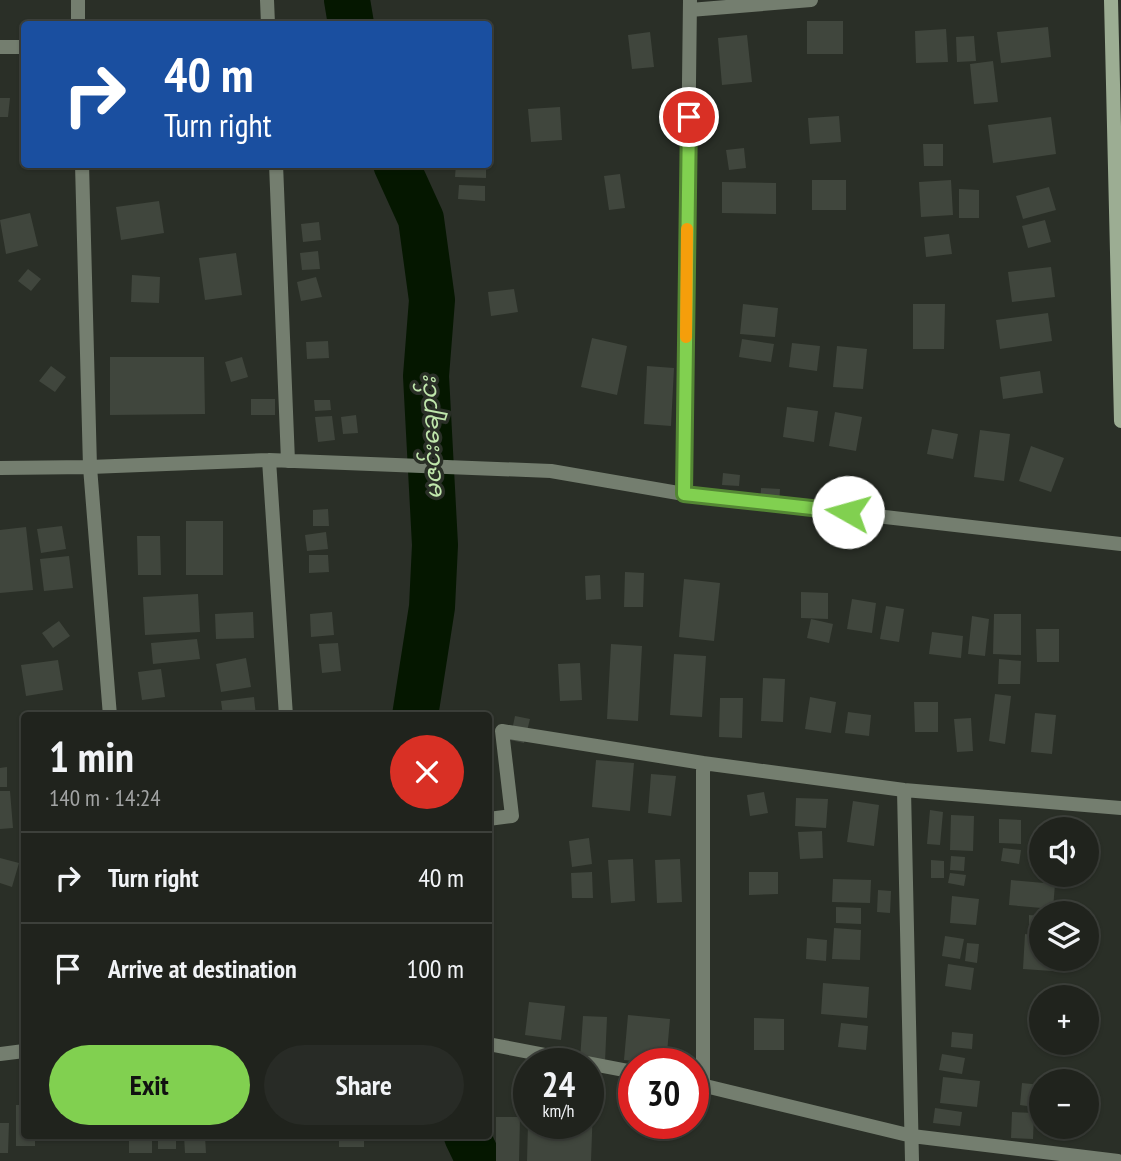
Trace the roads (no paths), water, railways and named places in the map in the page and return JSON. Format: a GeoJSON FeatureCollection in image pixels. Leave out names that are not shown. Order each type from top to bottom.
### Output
{"type":"FeatureCollection","features":[{"type":"Feature","properties":{"kind":"street"},"geometry":{"type":"LineString","coordinates":[[78,0],[79,21]]}},
{"type":"Feature","properties":{"kind":"street"},"geometry":{"type":"LineString","coordinates":[[267,0],[268,21]]}},
{"type":"Feature","properties":{"kind":"street"},"geometry":{"type":"LineString","coordinates":[[684,494],[690,5],[811,0]]}},
{"type":"Feature","properties":{"kind":"street"},"geometry":{"type":"LineString","coordinates":[[1111,0],[1121,421]]}},
{"type":"Feature","properties":{"kind":"street"},"geometry":{"type":"LineString","coordinates":[[0,47],[21,47]]}},
{"type":"Feature","properties":{"kind":"street"},"geometry":{"type":"LineString","coordinates":[[82,168],[90,467],[110,712]]}},
{"type":"Feature","properties":{"kind":"street"},"geometry":{"type":"LineString","coordinates":[[276,168],[288,461]]}},
{"type":"Feature","properties":{"kind":"street"},"geometry":{"type":"LineString","coordinates":[[0,468],[269,460],[551,471],[684,494],[1121,544]]}},
{"type":"Feature","properties":{"kind":"street"},"geometry":{"type":"LineString","coordinates":[[269,460],[286,712]]}},
{"type":"Feature","properties":{"kind":"street"},"geometry":{"type":"LineString","coordinates":[[492,818],[512,816],[502,731],[702,763],[904,790],[1121,808]]}},
{"type":"Feature","properties":{"kind":"street"},"geometry":{"type":"LineString","coordinates":[[698,1048],[702,763]]}},
{"type":"Feature","properties":{"kind":"street"},"geometry":{"type":"LineString","coordinates":[[904,790],[912,1161]]}},
{"type":"Feature","properties":{"kind":"street"},"geometry":{"type":"LineString","coordinates":[[492,1044],[618,1069]]}},
{"type":"Feature","properties":{"kind":"street"},"geometry":{"type":"LineString","coordinates":[[0,1054],[21,1051]]}},
{"type":"Feature","properties":{"kind":"street"},"geometry":{"type":"LineString","coordinates":[[709,1087],[912,1136],[1118,1161]]}},
{"type":"Feature","properties":{"kind":"waterway","name":"မဇင်းချောင်း"},"geometry":{"type":"LineString","coordinates":[[347,0],[350,21]]}},
{"type":"Feature","properties":{"kind":"waterway","name":"မဇင်းချောင်း"},"geometry":{"type":"LineString","coordinates":[[398,168],[421,219],[432,300],[426,376],[435,545],[432,607],[416,712]]}},
{"type":"Feature","properties":{"kind":"waterway","name":"မဇင်းချောင်း"},"geometry":{"type":"LineString","coordinates":[[468,1139],[479,1161]]}}]}
